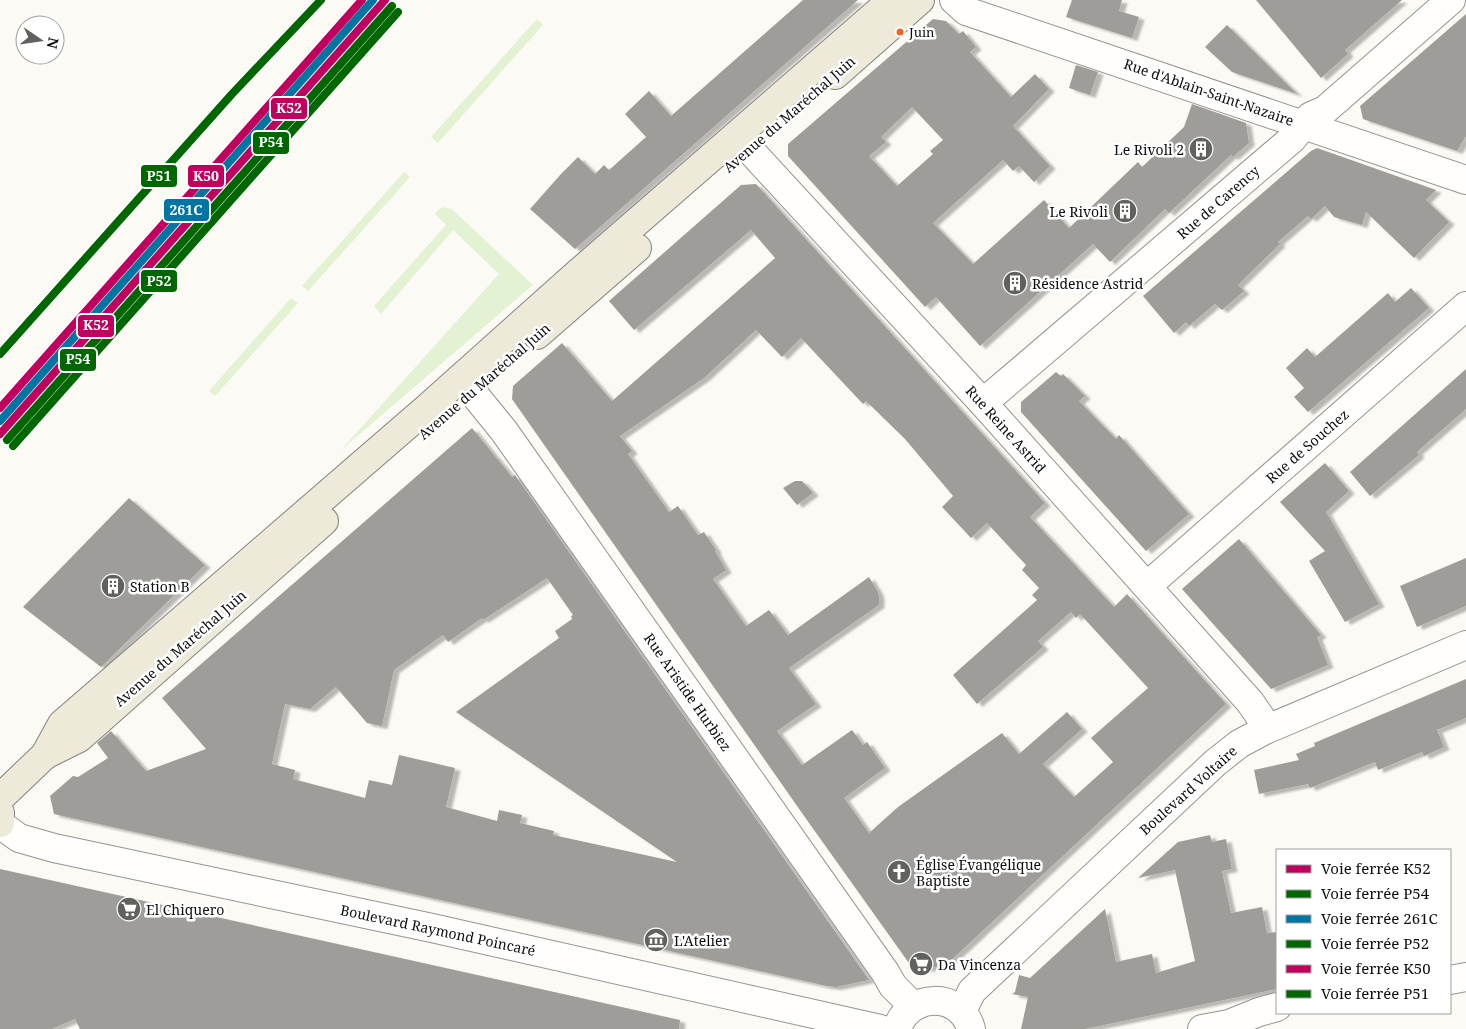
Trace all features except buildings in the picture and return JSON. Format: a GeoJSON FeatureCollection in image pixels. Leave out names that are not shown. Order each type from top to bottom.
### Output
{"type":"FeatureCollection","features":[{"type":"Feature","properties":{"kind":"main road","name":"Avenue du Maréchal Juin"},"geometry":{"type":"LineString","coordinates":[[0,798],[41,758],[78,738],[467,385],[743,142],[892,0]]}},
{"type":"Feature","properties":{"kind":"main road","name":"Avenue du Maréchal Juin"},"geometry":{"type":"LineString","coordinates":[[743,142],[920,0]]}},
{"type":"Feature","properties":{"kind":"main road"},"geometry":{"type":"LineString","coordinates":[[0,813],[0,823]]}},
{"type":"Feature","properties":{"kind":"street","name":"Rue d'Ablain-Saint-Nazaire"},"geometry":{"type":"LineString","coordinates":[[954,0],[966,11],[1466,180]]}},
{"type":"Feature","properties":{"kind":"street","name":"Rue de Carency"},"geometry":{"type":"LineString","coordinates":[[983,403],[1292,139],[1311,116],[1325,110],[1451,0]]}},
{"type":"Feature","properties":{"kind":"street","name":"Rue Reine Astrid"},"geometry":{"type":"LineString","coordinates":[[743,142],[983,403],[1250,702],[1261,718],[1265,730]]}},
{"type":"Feature","properties":{"kind":"street","name":"Rue de Souchez"},"geometry":{"type":"LineString","coordinates":[[1147,586],[1466,306]]}},
{"type":"Feature","properties":{"kind":"street","name":"Rue Aristide Hurbiez"},"geometry":{"type":"LineString","coordinates":[[467,385],[504,431],[893,986],[913,1006]]}},
{"type":"Feature","properties":{"kind":"street","name":"Boulevard Voltaire"},"geometry":{"type":"LineString","coordinates":[[966,1020],[972,991],[1215,763],[1239,744],[1265,730],[1466,645]]}},
{"type":"Feature","properties":{"kind":"street","name":"Boulevard Raymond Poincaré"},"geometry":{"type":"LineString","coordinates":[[0,823],[20,838],[54,848],[432,928],[880,1029]]}},
{"type":"Feature","properties":{"kind":"street"},"geometry":{"type":"LineString","coordinates":[[1451,980],[1466,977]]}},
{"type":"Feature","properties":{"kind":"street"},"geometry":{"type":"LineString","coordinates":[[896,1029],[905,1013],[913,1006],[925,1001],[938,1000],[951,1004],[966,1020]]}},
{"type":"Feature","properties":{"kind":"street"},"geometry":{"type":"LineString","coordinates":[[1202,1029],[1248,1023],[1259,1012],[1276,1008]]}},
{"type":"Feature","properties":{"kind":"green space"},"geometry":{"type":"Polygon","coordinates":[[[537,19],[543,25],[438,143],[431,137],[537,19]]]}},
{"type":"Feature","properties":{"kind":"green space"},"geometry":{"type":"Polygon","coordinates":[[[404,172],[410,177],[308,291],[302,286],[404,172]]]}},
{"type":"Feature","properties":{"kind":"green space"},"geometry":{"type":"Polygon","coordinates":[[[444,207],[456,213],[533,285],[340,451],[499,274],[453,230],[381,314],[374,306],[446,225],[435,214],[444,207]]]}},
{"type":"Feature","properties":{"kind":"green space"},"geometry":{"type":"Polygon","coordinates":[[[291,298],[298,303],[215,396],[209,391],[291,298]]]}},
{"type":"Feature","properties":{"kind":"rail line","name":"P51"},"geometry":{"type":"LineString","coordinates":[[0,354],[232,94],[321,0]]}},
{"type":"Feature","properties":{"kind":"rail line","name":"K50"},"geometry":{"type":"LineString","coordinates":[[0,408],[362,0]]}},
{"type":"Feature","properties":{"kind":"rail line","name":"261C"},"geometry":{"type":"LineString","coordinates":[[0,421],[373,0]]}},
{"type":"Feature","properties":{"kind":"rail line","name":"K52"},"geometry":{"type":"LineString","coordinates":[[0,434],[385,0]]}},
{"type":"Feature","properties":{"kind":"rail line","name":"P54"},"geometry":{"type":"LineString","coordinates":[[7,440],[392,6]]}},
{"type":"Feature","properties":{"kind":"rail line","name":"P52"},"geometry":{"type":"LineString","coordinates":[[13,446],[398,12]]}},
{"type":"Feature","properties":{"kind":"place","name":"Juin"},"geometry":{"type":"Point","coordinates":[900,32]}},
{"type":"Feature","properties":{"kind":"place","name":"Le Rivoli 2"},"geometry":{"type":"Point","coordinates":[1201,149]}},
{"type":"Feature","properties":{"kind":"place","name":"Le Rivoli"},"geometry":{"type":"Point","coordinates":[1125,211]}},
{"type":"Feature","properties":{"kind":"place","name":"Résidence Astrid"},"geometry":{"type":"Point","coordinates":[1015,283]}},
{"type":"Feature","properties":{"kind":"place","name":"Station B"},"geometry":{"type":"Point","coordinates":[113,586]}},
{"type":"Feature","properties":{"kind":"place","name":"Église Évangélique Baptiste"},"geometry":{"type":"Point","coordinates":[899,872]}},
{"type":"Feature","properties":{"kind":"place","name":"El Chiquero"},"geometry":{"type":"Point","coordinates":[129,909]}},
{"type":"Feature","properties":{"kind":"place","name":"L'Atelier"},"geometry":{"type":"Point","coordinates":[656,940]}},
{"type":"Feature","properties":{"kind":"place","name":"Da Vincenza"},"geometry":{"type":"Point","coordinates":[921,964]}}]}
